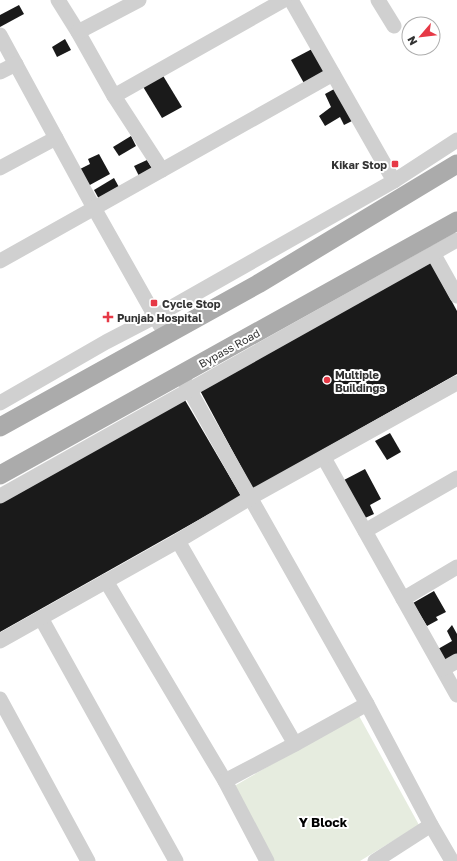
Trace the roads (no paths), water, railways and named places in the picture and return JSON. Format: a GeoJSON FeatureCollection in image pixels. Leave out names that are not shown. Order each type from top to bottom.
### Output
{"type":"FeatureCollection","features":[{"type":"Feature","properties":{"kind":"main road"},"geometry":{"type":"LineString","coordinates":[[0,427],[258,284],[457,164]]}},
{"type":"Feature","properties":{"kind":"main road","name":"Bypass Road"},"geometry":{"type":"LineString","coordinates":[[0,475],[186,382],[457,221]]}},
{"type":"Feature","properties":{"kind":"street"},"geometry":{"type":"LineString","coordinates":[[58,0],[114,96],[162,170]]}},
{"type":"Feature","properties":{"kind":"street"},"geometry":{"type":"LineString","coordinates":[[78,32],[139,0]]}},
{"type":"Feature","properties":{"kind":"street"},"geometry":{"type":"LineString","coordinates":[[114,96],[284,0]]}},
{"type":"Feature","properties":{"kind":"street"},"geometry":{"type":"LineString","coordinates":[[291,0],[394,181]]}},
{"type":"Feature","properties":{"kind":"street"},"geometry":{"type":"LineString","coordinates":[[378,0],[394,26]]}},
{"type":"Feature","properties":{"kind":"street"},"geometry":{"type":"LineString","coordinates":[[0,35],[94,208],[166,335]]}},
{"type":"Feature","properties":{"kind":"street"},"geometry":{"type":"LineString","coordinates":[[0,72],[16,64]]}},
{"type":"Feature","properties":{"kind":"street"},"geometry":{"type":"LineString","coordinates":[[0,261],[333,74]]}},
{"type":"Feature","properties":{"kind":"street"},"geometry":{"type":"LineString","coordinates":[[0,168],[56,138]]}},
{"type":"Feature","properties":{"kind":"street"},"geometry":{"type":"LineString","coordinates":[[0,403],[394,181],[457,140]]}},
{"type":"Feature","properties":{"kind":"street"},"geometry":{"type":"LineString","coordinates":[[0,496],[186,382],[457,240]]}},
{"type":"Feature","properties":{"kind":"street"},"geometry":{"type":"LineString","coordinates":[[433,253],[457,296]]}},
{"type":"Feature","properties":{"kind":"street"},"geometry":{"type":"LineString","coordinates":[[186,382],[367,704],[431,825],[452,861]]}},
{"type":"Feature","properties":{"kind":"street"},"geometry":{"type":"LineString","coordinates":[[0,641],[178,541],[250,498],[457,383]]}},
{"type":"Feature","properties":{"kind":"street"},"geometry":{"type":"LineString","coordinates":[[324,458],[457,695]]}},
{"type":"Feature","properties":{"kind":"street"},"geometry":{"type":"LineString","coordinates":[[365,531],[457,478]]}},
{"type":"Feature","properties":{"kind":"street"},"geometry":{"type":"LineString","coordinates":[[178,541],[295,744]]}},
{"type":"Feature","properties":{"kind":"street"},"geometry":{"type":"LineString","coordinates":[[403,599],[457,567]]}},
{"type":"Feature","properties":{"kind":"street"},"geometry":{"type":"LineString","coordinates":[[106,581],[225,781],[262,859]]}},
{"type":"Feature","properties":{"kind":"street"},"geometry":{"type":"LineString","coordinates":[[41,618],[176,861]]}},
{"type":"Feature","properties":{"kind":"street"},"geometry":{"type":"LineString","coordinates":[[443,669],[457,661]]}},
{"type":"Feature","properties":{"kind":"street"},"geometry":{"type":"LineString","coordinates":[[0,699],[88,861]]}},
{"type":"Feature","properties":{"kind":"street"},"geometry":{"type":"LineString","coordinates":[[225,781],[367,704]]}},
{"type":"Feature","properties":{"kind":"street"},"geometry":{"type":"LineString","coordinates":[[375,861],[431,825]]}},
{"type":"Feature","properties":{"kind":"place","name":"Kikar Stop"},"geometry":{"type":"Point","coordinates":[395,164]}},
{"type":"Feature","properties":{"kind":"place","name":"Cycle Stop"},"geometry":{"type":"Point","coordinates":[154,303]}},
{"type":"Feature","properties":{"kind":"place","name":"Punjab Hospital"},"geometry":{"type":"Point","coordinates":[108,317]}},
{"type":"Feature","properties":{"kind":"place","name":"Multiple Buildings"},"geometry":{"type":"Point","coordinates":[327,380]}},
{"type":"Feature","properties":{"kind":"district","name":"Y Block"},"geometry":{"type":"Point","coordinates":[323,822]}}]}
